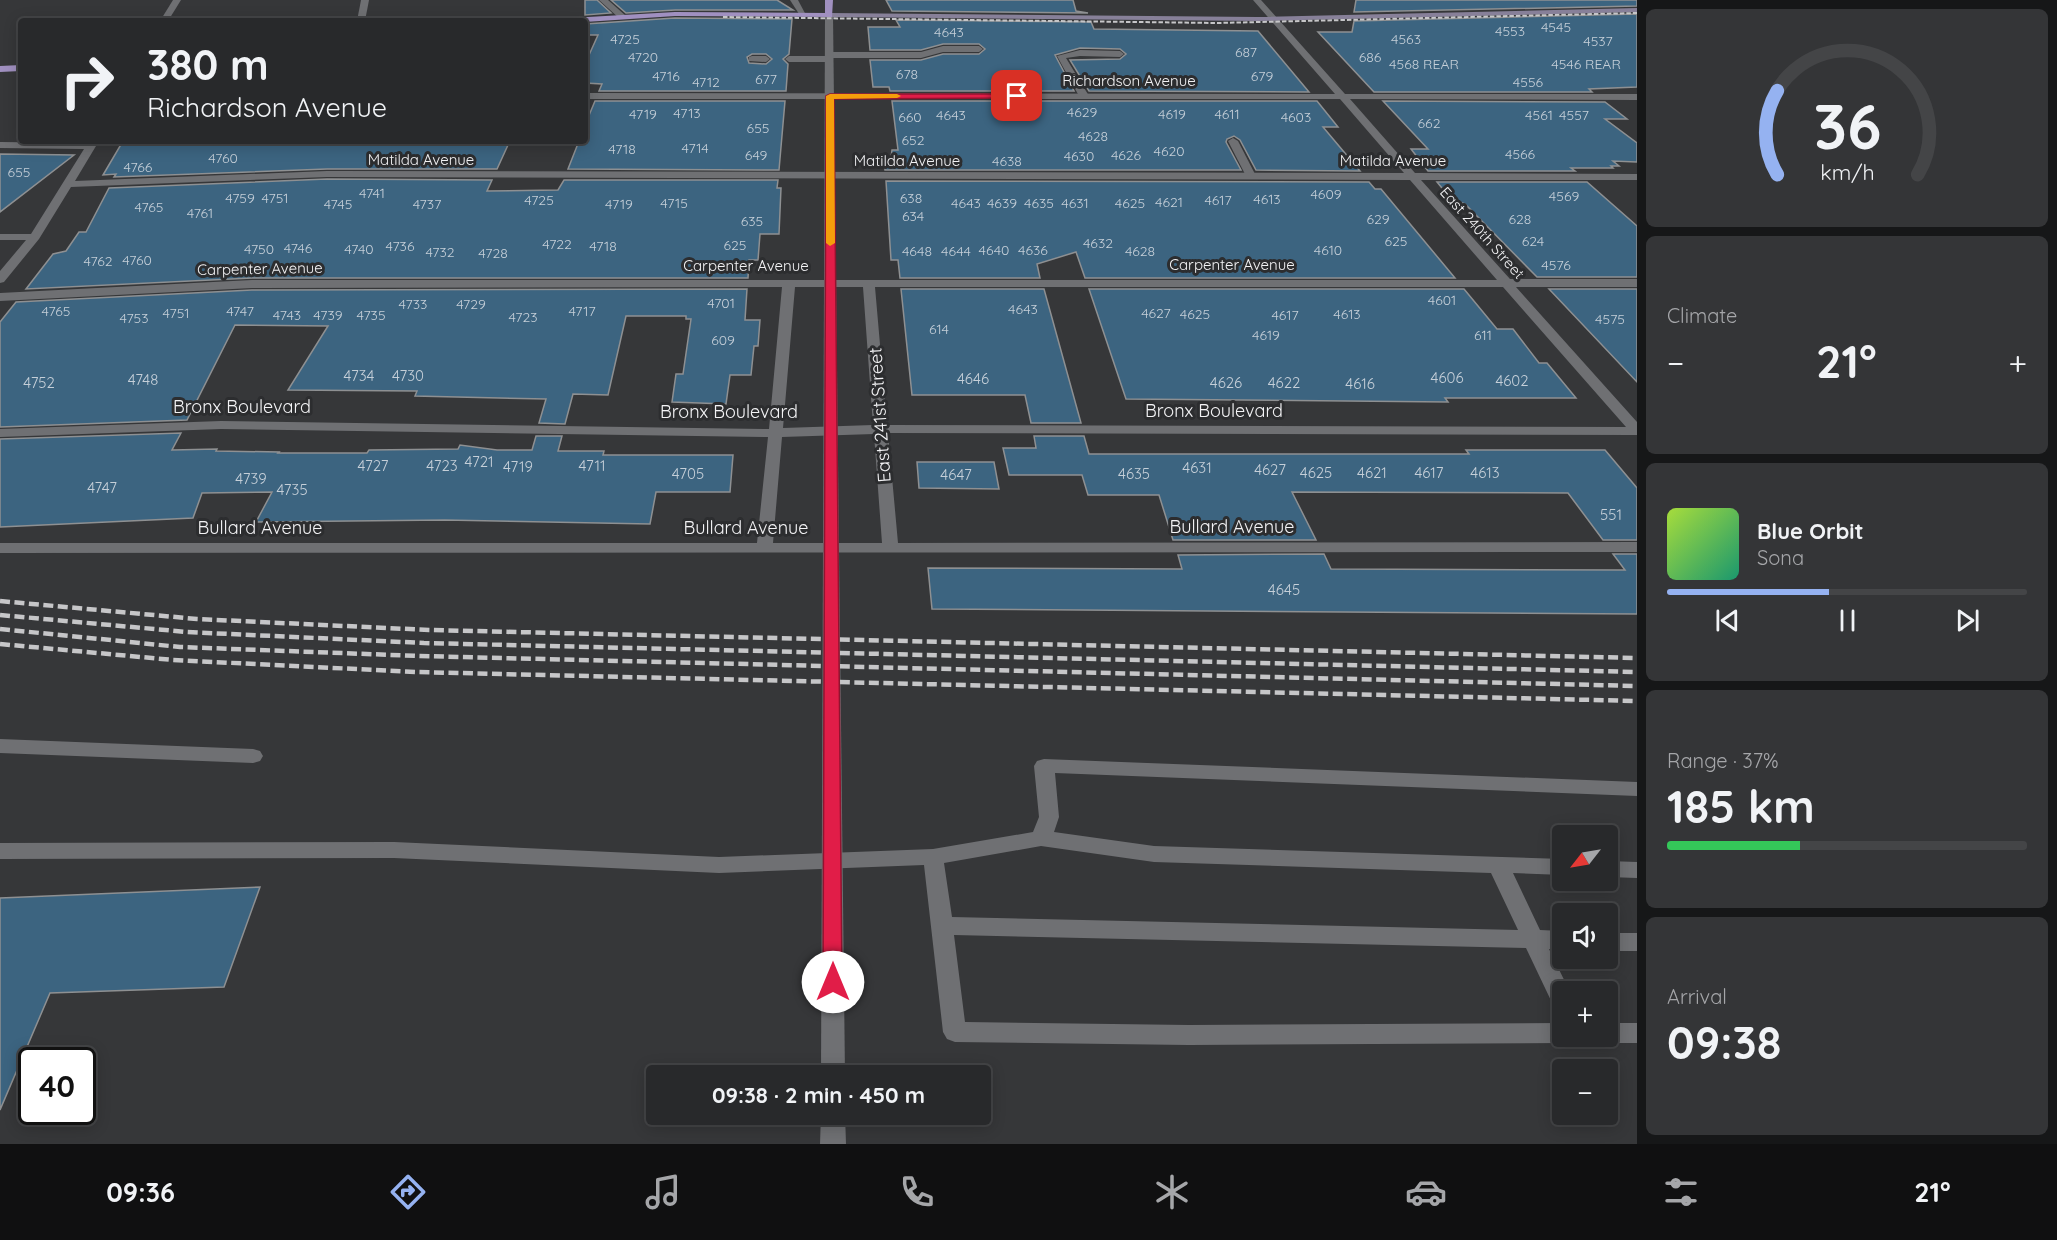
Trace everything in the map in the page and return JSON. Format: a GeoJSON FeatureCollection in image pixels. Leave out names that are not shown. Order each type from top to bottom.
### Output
{"type":"FeatureCollection","features":[{"type":"Feature","properties":{"kind":"main road"},"geometry":{"type":"LineString","coordinates":[[829,0],[829,15]]}},
{"type":"Feature","properties":{"kind":"main road"},"geometry":{"type":"LineString","coordinates":[[588,18],[622,16],[829,15],[1274,19],[1637,10]]}},
{"type":"Feature","properties":{"kind":"main road"},"geometry":{"type":"LineString","coordinates":[[0,69],[18,68]]}},
{"type":"Feature","properties":{"kind":"street"},"geometry":{"type":"LineString","coordinates":[[166,18],[177,0]]}},
{"type":"Feature","properties":{"kind":"street"},"geometry":{"type":"LineString","coordinates":[[362,18],[365,0]]}},
{"type":"Feature","properties":{"kind":"street"},"geometry":{"type":"LineString","coordinates":[[603,0],[622,16]]}},
{"type":"Feature","properties":{"kind":"street"},"geometry":{"type":"LineString","coordinates":[[794,0],[804,15]]}},
{"type":"Feature","properties":{"kind":"street","name":"East 240th Street"},"geometry":{"type":"LineString","coordinates":[[1257,0],[1637,431]]}},
{"type":"Feature","properties":{"kind":"street"},"geometry":{"type":"LineString","coordinates":[[829,15],[833,1065]]}},
{"type":"Feature","properties":{"kind":"street"},"geometry":{"type":"LineString","coordinates":[[789,59],[921,55],[943,49],[979,49]]}},
{"type":"Feature","properties":{"kind":"street"},"geometry":{"type":"LineString","coordinates":[[1084,96],[1061,56],[1080,53],[1120,54]]}},
{"type":"Feature","properties":{"kind":"street"},"geometry":{"type":"LineString","coordinates":[[752,59],[766,59]]}},
{"type":"Feature","properties":{"kind":"street","name":"Richardson Avenue"},"geometry":{"type":"LineString","coordinates":[[588,96],[1637,97]]}},
{"type":"Feature","properties":{"kind":"street"},"geometry":{"type":"LineString","coordinates":[[1233,141],[1251,176]]}},
{"type":"Feature","properties":{"kind":"street"},"geometry":{"type":"LineString","coordinates":[[0,145],[46,144]]}},
{"type":"Feature","properties":{"kind":"street"},"geometry":{"type":"LineString","coordinates":[[0,279],[35,237],[91,144]]}},
{"type":"Feature","properties":{"kind":"street","name":"Matilda Avenue"},"geometry":{"type":"LineString","coordinates":[[69,184],[327,174],[1637,177]]}},
{"type":"Feature","properties":{"kind":"street"},"geometry":{"type":"LineString","coordinates":[[0,237],[35,237]]}},
{"type":"Feature","properties":{"kind":"street"},"geometry":{"type":"LineString","coordinates":[[765,547],[789,282]]}},
{"type":"Feature","properties":{"kind":"street","name":"East 241st Street"},"geometry":{"type":"LineString","coordinates":[[869,282],[890,547]]}},
{"type":"Feature","properties":{"kind":"street","name":"Carpenter Avenue"},"geometry":{"type":"LineString","coordinates":[[0,297],[252,284],[1637,283]]}},
{"type":"Feature","properties":{"kind":"street","name":"Bronx Boulevard"},"geometry":{"type":"LineString","coordinates":[[0,433],[221,424],[774,433],[882,429],[1637,431]]}},
{"type":"Feature","properties":{"kind":"street","name":"Bullard Avenue"},"geometry":{"type":"LineString","coordinates":[[0,548],[1637,547]]}},
{"type":"Feature","properties":{"kind":"street"},"geometry":{"type":"LineString","coordinates":[[0,746],[253,756]]}},
{"type":"Feature","properties":{"kind":"street"},"geometry":{"type":"LineString","coordinates":[[1041,838],[1049,817],[1044,766],[1637,789]]}},
{"type":"Feature","properties":{"kind":"street"},"geometry":{"type":"LineString","coordinates":[[0,851],[394,850],[719,865],[933,857],[1041,838],[1154,854],[1552,867]]}},
{"type":"Feature","properties":{"kind":"street"},"geometry":{"type":"LineString","coordinates":[[933,857],[955,1032],[1178,1035],[1552,1033]]}},
{"type":"Feature","properties":{"kind":"street"},"geometry":{"type":"LineString","coordinates":[[1498,865],[1553,981]]}},
{"type":"Feature","properties":{"kind":"street"},"geometry":{"type":"LineString","coordinates":[[1618,869],[1637,870]]}},
{"type":"Feature","properties":{"kind":"street"},"geometry":{"type":"LineString","coordinates":[[941,926],[1552,940]]}},
{"type":"Feature","properties":{"kind":"street"},"geometry":{"type":"LineString","coordinates":[[1618,942],[1637,942]]}},
{"type":"Feature","properties":{"kind":"street"},"geometry":{"type":"LineString","coordinates":[[1618,1033],[1637,1033]]}},
{"type":"Feature","properties":{"kind":"street"},"geometry":{"type":"LineString","coordinates":[[833,1125],[833,1144]]}},
{"type":"Feature","properties":{"kind":"building"},"geometry":{"type":"Polygon","coordinates":[[[585,0],[597,0],[611,13],[585,15],[585,0]]]}},
{"type":"Feature","properties":{"kind":"building"},"geometry":{"type":"Polygon","coordinates":[[[611,0],[777,0],[793,10],[675,10],[626,13],[611,0]]]}},
{"type":"Feature","properties":{"kind":"building"},"geometry":{"type":"Polygon","coordinates":[[[886,0],[1073,0],[1076,11],[1088,13],[892,11],[886,0]]]}},
{"type":"Feature","properties":{"kind":"building"},"geometry":{"type":"Polygon","coordinates":[[[1356,0],[1637,0],[1637,6],[1354,12],[1356,0]]]}},
{"type":"Feature","properties":{"kind":"building"},"geometry":{"type":"Polygon","coordinates":[[[1637,14],[1637,87],[1589,89],[1592,92],[1374,92],[1318,32],[1352,32],[1354,21],[1637,14]]]}},
{"type":"Feature","properties":{"kind":"building"},"geometry":{"type":"Polygon","coordinates":[[[675,18],[792,19],[789,54],[783,59],[788,64],[786,91],[599,91],[602,84],[588,83],[588,57],[598,35],[588,35],[588,24],[675,18]],[[752,54],[747,57],[749,63],[766,64],[772,59],[766,54],[752,54]]]}},
{"type":"Feature","properties":{"kind":"building"},"geometry":{"type":"Polygon","coordinates":[[[896,20],[1091,22],[1094,29],[1258,31],[1309,92],[1089,91],[1070,60],[1120,59],[1126,54],[1120,49],[1080,48],[1055,55],[1074,91],[890,91],[889,87],[873,87],[870,60],[921,60],[943,54],[979,54],[985,49],[979,44],[943,44],[921,50],[870,50],[868,27],[900,27],[896,20]]]}},
{"type":"Feature","properties":{"kind":"building"},"geometry":{"type":"Polygon","coordinates":[[[595,101],[785,101],[779,170],[568,169],[578,144],[588,144],[588,118],[595,101]]]}},
{"type":"Feature","properties":{"kind":"building"},"geometry":{"type":"Polygon","coordinates":[[[892,101],[1317,101],[1338,127],[1323,127],[1360,171],[1256,170],[1240,140],[1234,136],[1226,142],[1241,170],[885,170],[884,158],[891,158],[892,150],[898,150],[892,101]]]}},
{"type":"Feature","properties":{"kind":"building"},"geometry":{"type":"Polygon","coordinates":[[[1383,101],[1605,102],[1627,119],[1605,119],[1637,143],[1637,162],[1613,161],[1619,166],[1611,166],[1613,168],[1571,168],[1575,171],[1428,171],[1411,149],[1428,149],[1383,101]]]}},
{"type":"Feature","properties":{"kind":"building"},"geometry":{"type":"Polygon","coordinates":[[[121,144],[508,145],[497,169],[327,169],[114,177],[116,174],[103,175],[121,144]]]}},
{"type":"Feature","properties":{"kind":"building"},"geometry":{"type":"Polygon","coordinates":[[[0,154],[74,155],[0,212],[0,154]]]}},
{"type":"Feature","properties":{"kind":"building"},"geometry":{"type":"Polygon","coordinates":[[[327,179],[492,180],[487,191],[558,190],[564,180],[778,180],[777,188],[781,188],[779,234],[760,234],[758,260],[749,260],[748,278],[252,278],[26,289],[53,254],[66,251],[79,232],[86,232],[109,188],[327,179]]]}},
{"type":"Feature","properties":{"kind":"building"},"geometry":{"type":"Polygon","coordinates":[[[886,181],[1369,182],[1375,189],[1381,189],[1455,278],[1085,278],[1076,252],[1037,264],[1040,278],[900,278],[898,260],[891,260],[886,181]]]}},
{"type":"Feature","properties":{"kind":"building"},"geometry":{"type":"Polygon","coordinates":[[[1437,182],[1587,182],[1637,226],[1637,277],[1537,277],[1465,204],[1451,199],[1437,182]]]}},
{"type":"Feature","properties":{"kind":"building"},"geometry":{"type":"Polygon","coordinates":[[[747,289],[745,320],[760,320],[758,346],[754,346],[751,375],[730,375],[726,404],[672,402],[676,374],[683,374],[691,319],[686,319],[686,316],[626,316],[608,395],[573,394],[565,424],[539,423],[546,399],[415,396],[417,391],[288,390],[328,326],[235,325],[187,420],[0,427],[0,322],[16,302],[252,290],[747,289]]]}},
{"type":"Feature","properties":{"kind":"building"},"geometry":{"type":"Polygon","coordinates":[[[901,289],[1044,289],[1081,423],[1031,423],[1025,395],[912,395],[901,289]]]}},
{"type":"Feature","properties":{"kind":"building"},"geometry":{"type":"Polygon","coordinates":[[[1089,289],[1464,289],[1497,329],[1513,329],[1539,363],[1547,363],[1576,398],[1445,398],[1448,402],[1126,399],[1089,289]]]}},
{"type":"Feature","properties":{"kind":"building"},"geometry":{"type":"Polygon","coordinates":[[[1549,289],[1637,289],[1637,382],[1549,289]]]}},
{"type":"Feature","properties":{"kind":"building"},"geometry":{"type":"Polygon","coordinates":[[[181,433],[172,450],[367,453],[369,450],[458,449],[460,445],[497,450],[532,450],[536,436],[562,436],[558,451],[604,451],[603,455],[733,455],[730,492],[656,492],[650,524],[445,520],[256,522],[272,492],[202,493],[193,518],[0,527],[0,439],[181,433]]]}},
{"type":"Feature","properties":{"kind":"building"},"geometry":{"type":"Polygon","coordinates":[[[1034,436],[1084,436],[1089,454],[1469,454],[1466,450],[1605,450],[1637,488],[1637,540],[1603,540],[1568,493],[1292,492],[1316,540],[1173,540],[1159,495],[1088,495],[1082,475],[1009,475],[1003,448],[1036,448],[1034,436]]]}},
{"type":"Feature","properties":{"kind":"building"},"geometry":{"type":"Polygon","coordinates":[[[917,462],[994,462],[999,489],[919,488],[917,462]]]}},
{"type":"Feature","properties":{"kind":"building"},"geometry":{"type":"Polygon","coordinates":[[[1324,554],[1331,569],[1625,570],[1613,554],[1637,554],[1637,614],[932,609],[928,568],[1182,569],[1178,555],[1324,554]]]}},
{"type":"Feature","properties":{"kind":"building"},"geometry":{"type":"Polygon","coordinates":[[[260,887],[224,987],[50,993],[27,1047],[18,1047],[18,1068],[0,1110],[0,898],[260,887]]]}},
{"type":"Feature","properties":{"kind":"railway"},"geometry":{"type":"LineString","coordinates":[[723,17],[1218,23],[1637,13]]}},
{"type":"Feature","properties":{"kind":"railway"},"geometry":{"type":"LineString","coordinates":[[0,601],[197,619],[429,630],[1637,658]]}},
{"type":"Feature","properties":{"kind":"railway"},"geometry":{"type":"LineString","coordinates":[[0,615],[187,632],[424,643],[1637,672]]}},
{"type":"Feature","properties":{"kind":"railway"},"geometry":{"type":"LineString","coordinates":[[0,629],[180,647],[420,656],[1637,686]]}},
{"type":"Feature","properties":{"kind":"railway"},"geometry":{"type":"LineString","coordinates":[[0,644],[173,660],[416,672],[1637,701]]}},
{"type":"Feature","properties":{"kind":"slow traffic"},"geometry":{"type":"LineString","coordinates":[[830,243],[830,96],[897,96]]}},
{"type":"Feature","properties":{"kind":"route"},"geometry":{"type":"LineString","coordinates":[[833,982],[830,96],[1017,96]]}}]}
